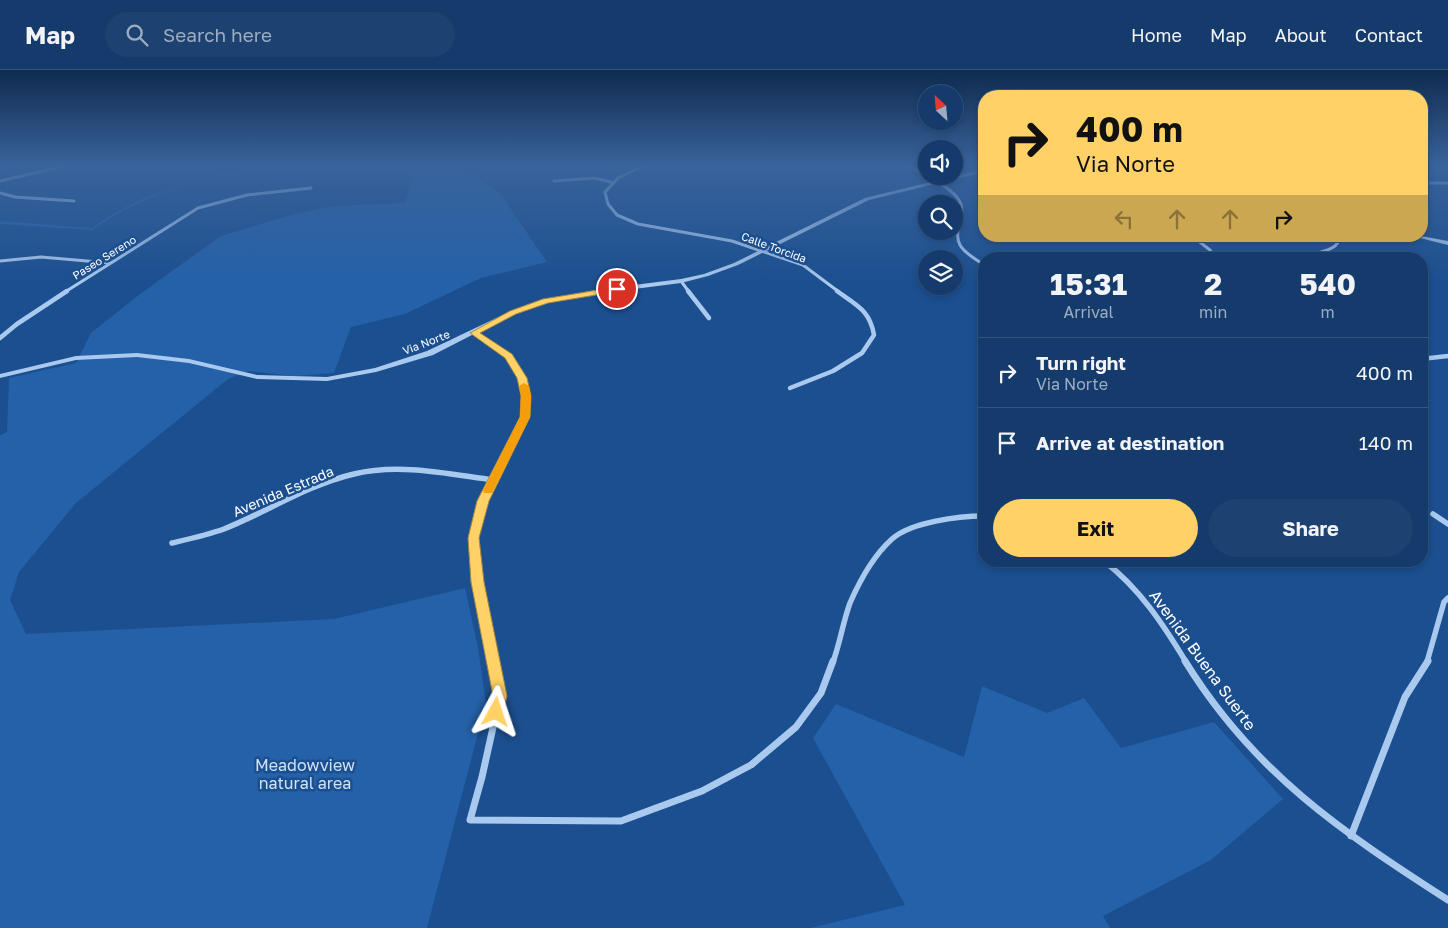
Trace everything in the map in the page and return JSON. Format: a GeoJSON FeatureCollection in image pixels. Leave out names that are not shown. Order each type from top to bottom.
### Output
{"type":"FeatureCollection","features":[{"type":"Feature","properties":{"kind":"street","name":"Paseo Sereno"},"geometry":{"type":"LineString","coordinates":[[0,338],[17,324],[198,208],[213,204]]}},
{"type":"Feature","properties":{"kind":"street","name":"Calle Torcida"},"geometry":{"type":"LineString","coordinates":[[608,204],[617,215],[638,224],[732,241],[803,265],[851,300],[872,321],[874,335],[862,354],[833,371],[790,388]]}},
{"type":"Feature","properties":{"kind":"street","name":"Via Norte"},"geometry":{"type":"LineString","coordinates":[[0,376],[76,358],[137,355],[189,361],[257,377],[326,379],[376,370],[430,353],[474,333],[513,312],[546,301],[595,292],[681,281],[728,266],[857,204]]}},
{"type":"Feature","properties":{"kind":"street"},"geometry":{"type":"LineString","coordinates":[[961,204],[962,209],[957,233],[960,245],[978,260]]}},
{"type":"Feature","properties":{"kind":"street"},"geometry":{"type":"LineString","coordinates":[[1428,239],[1448,243]]}},
{"type":"Feature","properties":{"kind":"street"},"geometry":{"type":"LineString","coordinates":[[1200,242],[1211,252]]}},
{"type":"Feature","properties":{"kind":"street"},"geometry":{"type":"LineString","coordinates":[[1316,252],[1335,246],[1338,242]]}},
{"type":"Feature","properties":{"kind":"street"},"geometry":{"type":"LineString","coordinates":[[0,261],[17,258],[66,257],[111,263]]}},
{"type":"Feature","properties":{"kind":"street"},"geometry":{"type":"LineString","coordinates":[[681,281],[709,318]]}},
{"type":"Feature","properties":{"kind":"street"},"geometry":{"type":"LineString","coordinates":[[474,333],[509,356],[522,378],[526,396],[525,417],[483,501],[474,538],[478,582],[500,696],[482,777],[470,820],[621,821],[702,792],[751,765],[796,727],[821,694],[839,645],[850,604],[869,565],[893,538],[920,525],[978,516]]}},
{"type":"Feature","properties":{"kind":"street"},"geometry":{"type":"LineString","coordinates":[[1428,358],[1448,356]]}},
{"type":"Feature","properties":{"kind":"street","name":"Avenida Estrada"},"geometry":{"type":"LineString","coordinates":[[172,543],[222,529],[306,491],[354,474],[384,470],[404,470],[494,480]]}},
{"type":"Feature","properties":{"kind":"street"},"geometry":{"type":"LineString","coordinates":[[1433,514],[1448,524]]}},
{"type":"Feature","properties":{"kind":"street","name":"Avenida Buena Suerte"},"geometry":{"type":"LineString","coordinates":[[1111,567],[1131,584],[1149,605],[1202,688],[1246,744],[1296,793],[1351,836],[1448,900]]}},
{"type":"Feature","properties":{"kind":"street"},"geometry":{"type":"LineString","coordinates":[[1351,836],[1405,697],[1428,661],[1444,602],[1448,598]]}},
{"type":"Feature","properties":{"kind":"green space"},"geometry":{"type":"Polygon","coordinates":[[[132,204],[137,204],[92,230],[0,224],[0,221],[92,228],[132,204]]]}},
{"type":"Feature","properties":{"kind":"green space","name":"Meadowview natural area"},"geometry":{"type":"Polygon","coordinates":[[[507,204],[547,262],[481,278],[405,314],[351,327],[334,373],[294,376],[249,371],[228,379],[76,503],[19,572],[10,600],[26,634],[334,619],[465,588],[478,647],[486,703],[427,928],[0,928],[0,435],[7,432],[9,378],[76,363],[91,333],[140,294],[221,236],[291,215],[334,206],[507,204]]]}},
{"type":"Feature","properties":{"kind":"green space"},"geometry":{"type":"Polygon","coordinates":[[[982,686],[1047,713],[1084,698],[1121,748],[1214,722],[1283,799],[1211,860],[1103,916],[1110,928],[810,928],[905,905],[813,738],[836,704],[964,757],[982,686]]]}},
{"type":"Feature","properties":{"kind":"slow traffic"},"geometry":{"type":"LineString","coordinates":[[488,491],[525,417],[526,396],[524,386]]}},
{"type":"Feature","properties":{"kind":"route"},"geometry":{"type":"LineString","coordinates":[[496,712],[500,696],[478,582],[474,538],[483,501],[525,417],[526,396],[522,378],[509,356],[474,333],[513,312],[546,301],[617,289]]}}]}
